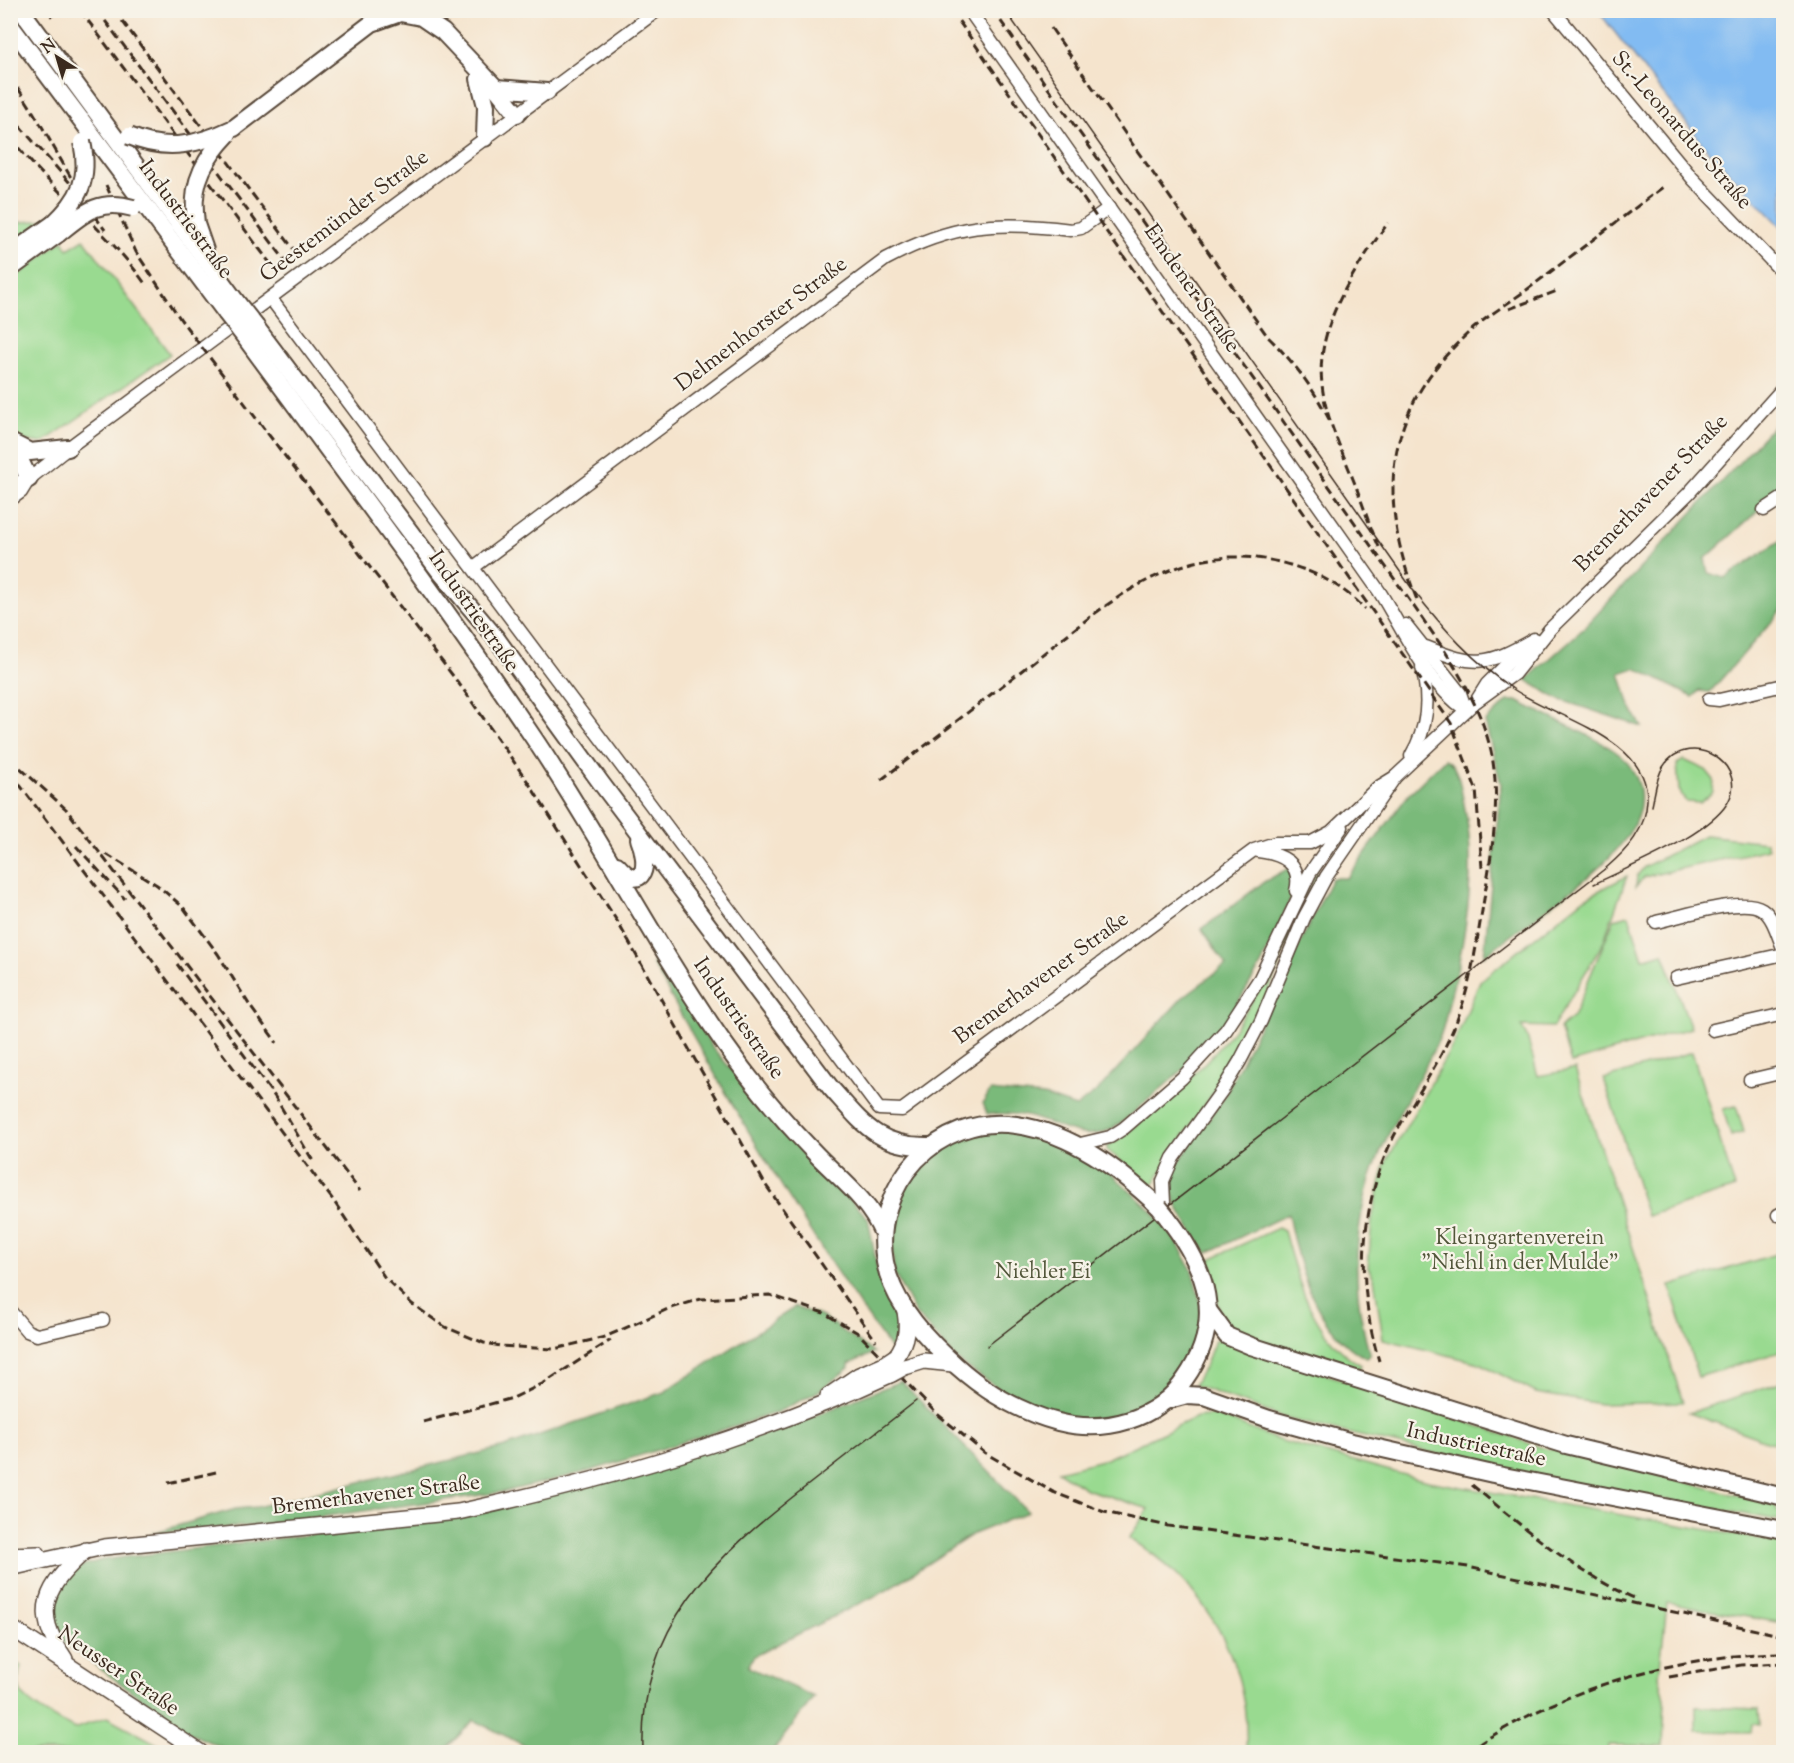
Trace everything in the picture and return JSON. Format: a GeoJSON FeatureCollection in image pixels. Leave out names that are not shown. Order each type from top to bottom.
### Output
{"type":"FeatureCollection","features":[{"type":"Feature","properties":{"kind":"highway","name":"Industriestraße"},"geometry":{"type":"LineString","coordinates":[[21,10],[213,270],[232,308]]}},
{"type":"Feature","properties":{"kind":"highway"},"geometry":{"type":"LineString","coordinates":[[213,270],[198,233],[194,202],[200,174],[215,147],[234,128],[372,23],[387,16],[412,14],[431,23],[452,40],[512,118]]}},
{"type":"Feature","properties":{"kind":"highway","name":"Industriestraße"},"geometry":{"type":"LineString","coordinates":[[10,25],[196,273],[232,308],[250,332],[468,639],[598,838],[682,980],[722,1040],[813,1152],[869,1205],[883,1240]]}},
{"type":"Feature","properties":{"kind":"highway"},"geometry":{"type":"LineString","coordinates":[[10,25],[73,121],[82,142],[87,163],[83,182],[56,229],[10,269]]}},
{"type":"Feature","properties":{"kind":"highway"},"geometry":{"type":"LineString","coordinates":[[61,67],[112,123],[129,136],[163,146],[188,145],[234,128]]}},
{"type":"Feature","properties":{"kind":"highway"},"geometry":{"type":"LineString","coordinates":[[477,74],[496,88],[512,118]]}},
{"type":"Feature","properties":{"kind":"highway"},"geometry":{"type":"LineString","coordinates":[[477,74],[486,106],[484,138]]}},
{"type":"Feature","properties":{"kind":"highway"},"geometry":{"type":"LineString","coordinates":[[496,88],[547,92]]}},
{"type":"Feature","properties":{"kind":"highway"},"geometry":{"type":"LineString","coordinates":[[10,254],[88,210],[116,202],[133,208],[196,273]]}},
{"type":"Feature","properties":{"kind":"highway","name":"Industriestraße"},"geometry":{"type":"LineString","coordinates":[[250,332],[489,630],[809,1061],[845,1104],[890,1142],[905,1146],[931,1146]]}},
{"type":"Feature","properties":{"kind":"highway"},"geometry":{"type":"LineString","coordinates":[[11,442],[30,452],[68,448]]}},
{"type":"Feature","properties":{"kind":"highway"},"geometry":{"type":"LineString","coordinates":[[11,442],[29,479]]}},
{"type":"Feature","properties":{"kind":"highway"},"geometry":{"type":"LineString","coordinates":[[10,461],[29,479]]}},
{"type":"Feature","properties":{"kind":"highway"},"geometry":{"type":"LineString","coordinates":[[598,838],[623,872],[637,877],[643,873],[646,860],[631,822]]}},
{"type":"Feature","properties":{"kind":"highway"},"geometry":{"type":"LineString","coordinates":[[1013,1124],[1031,1127],[1076,1145],[1111,1166],[1163,1209],[1196,1260],[1208,1310],[1204,1341],[1196,1362],[1182,1383],[1153,1409],[1122,1423],[1098,1427],[1077,1426],[1049,1420],[987,1390],[953,1364],[925,1335],[904,1306],[890,1278],[883,1240],[895,1189],[914,1162],[931,1146],[948,1136],[981,1125],[1013,1124]]}},
{"type":"Feature","properties":{"kind":"highway","name":"Industriestraße"},"geometry":{"type":"LineString","coordinates":[[1208,1310],[1227,1336],[1251,1347],[1566,1445],[1784,1497]]}},
{"type":"Feature","properties":{"kind":"highway","name":"Industriestraße"},"geometry":{"type":"LineString","coordinates":[[1153,1409],[1186,1395],[1204,1396],[1269,1419],[1352,1442],[1493,1474],[1784,1530]]}},
{"type":"Feature","properties":{"kind":"main road"},"geometry":{"type":"LineString","coordinates":[[894,1365],[906,1340],[904,1306]]}},
{"type":"Feature","properties":{"kind":"main road","name":"Bremerhavener Straße"},"geometry":{"type":"LineString","coordinates":[[10,1568],[86,1550],[458,1512],[595,1479],[765,1427],[808,1410],[850,1381],[894,1365],[924,1361],[953,1364]]}},
{"type":"Feature","properties":{"kind":"main road"},"geometry":{"type":"LineString","coordinates":[[70,1665],[50,1633],[47,1617],[48,1595],[59,1575],[86,1550]]}},
{"type":"Feature","properties":{"kind":"main road"},"geometry":{"type":"LineString","coordinates":[[10,1555],[68,1553]]}},
{"type":"Feature","properties":{"kind":"main road","name":"Neusser Straße"},"geometry":{"type":"LineString","coordinates":[[10,1627],[200,1752]]}},
{"type":"Feature","properties":{"kind":"street","name":"Geestemünder Straße"},"geometry":{"type":"LineString","coordinates":[[10,500],[21,492],[29,479],[68,448],[658,10]]}},
{"type":"Feature","properties":{"kind":"street","name":"Emdener Straße"},"geometry":{"type":"LineString","coordinates":[[969,10],[1379,591],[1460,693],[1466,710]]}},
{"type":"Feature","properties":{"kind":"street","name":"St.-Leonardus-Straße"},"geometry":{"type":"LineString","coordinates":[[1552,10],[1693,179],[1784,274]]}},
{"type":"Feature","properties":{"kind":"street","name":"Delmenhorster Straße"},"geometry":{"type":"LineString","coordinates":[[474,567],[886,259],[919,241],[954,230],[990,224],[1071,230],[1081,228],[1109,208]]}},
{"type":"Feature","properties":{"kind":"street","name":"Industriestraße"},"geometry":{"type":"LineString","coordinates":[[271,299],[474,567],[858,1084]]}},
{"type":"Feature","properties":{"kind":"street","name":"Bremerhavener Straße"},"geometry":{"type":"LineString","coordinates":[[1163,1209],[1163,1180],[1166,1171],[1240,1061],[1261,1021],[1304,918],[1326,877],[1399,774],[1477,700],[1489,694],[1514,674],[1550,629],[1688,494],[1784,387]]}},
{"type":"Feature","properties":{"kind":"street","name":"Geestemünder Straße"},"geometry":{"type":"LineString","coordinates":[[10,485],[29,479]]}},
{"type":"Feature","properties":{"kind":"street"},"geometry":{"type":"LineString","coordinates":[[1764,510],[1784,497]]}},
{"type":"Feature","properties":{"kind":"street","name":"Emdener Straße"},"geometry":{"type":"LineString","coordinates":[[1379,591],[1420,660],[1446,695],[1466,710]]}},
{"type":"Feature","properties":{"kind":"street","name":"Bremerhavener Straße"},"geometry":{"type":"LineString","coordinates":[[1477,700],[1487,684],[1534,639],[1550,629]]}},
{"type":"Feature","properties":{"kind":"street"},"geometry":{"type":"LineString","coordinates":[[1425,647],[1467,662],[1479,663],[1534,639]]}},
{"type":"Feature","properties":{"kind":"street","name":"Emdener Straße"},"geometry":{"type":"LineString","coordinates":[[1399,774],[1418,743],[1427,719],[1426,686],[1420,660]]}},
{"type":"Feature","properties":{"kind":"street"},"geometry":{"type":"LineString","coordinates":[[1709,699],[1719,700],[1784,685]]}},
{"type":"Feature","properties":{"kind":"street","name":"Bremerhavener Straße"},"geometry":{"type":"LineString","coordinates":[[858,1084],[879,1109],[902,1110],[1254,850],[1275,843],[1310,843],[1331,832],[1377,788],[1399,774]]}},
{"type":"Feature","properties":{"kind":"street","name":"Bremerhavener Straße"},"geometry":{"type":"LineString","coordinates":[[1076,1145],[1110,1137],[1124,1128],[1206,1054],[1245,1002],[1272,952],[1292,906],[1324,852],[1349,816]]}},
{"type":"Feature","properties":{"kind":"street"},"geometry":{"type":"LineString","coordinates":[[1310,843],[1324,852],[1327,862],[1326,877]]}},
{"type":"Feature","properties":{"kind":"street","name":"Bremerhavener Straße"},"geometry":{"type":"LineString","coordinates":[[1254,850],[1275,853],[1292,863],[1299,879],[1292,906]]}},
{"type":"Feature","properties":{"kind":"street"},"geometry":{"type":"LineString","coordinates":[[1656,922],[1732,905],[1754,905],[1763,909],[1771,919],[1784,952],[1676,978]]}},
{"type":"Feature","properties":{"kind":"street"},"geometry":{"type":"LineString","coordinates":[[1713,1030],[1784,1014]]}},
{"type":"Feature","properties":{"kind":"street"},"geometry":{"type":"LineString","coordinates":[[1750,1080],[1784,1072]]}},
{"type":"Feature","properties":{"kind":"street"},"geometry":{"type":"LineString","coordinates":[[10,1311],[27,1331],[37,1335],[103,1320]]}},
{"type":"Feature","properties":{"kind":"green space"},"geometry":{"type":"Polygon","coordinates":[[[47,220],[11,246],[11,223],[47,220]]]}},
{"type":"Feature","properties":{"kind":"green space"},"geometry":{"type":"Polygon","coordinates":[[[84,239],[170,354],[42,443],[20,440],[11,427],[11,281],[63,240],[68,249],[84,239]]]}},
{"type":"Feature","properties":{"kind":"green space"},"geometry":{"type":"Polygon","coordinates":[[[1783,416],[1783,488],[1705,559],[1708,573],[1725,578],[1783,539],[1783,609],[1710,692],[1699,691],[1693,697],[1635,668],[1620,673],[1630,706],[1642,727],[1558,699],[1526,680],[1583,629],[1783,416]]]}},
{"type":"Feature","properties":{"kind":"green space"},"geometry":{"type":"Polygon","coordinates":[[[1508,701],[1517,701],[1617,753],[1625,760],[1638,782],[1640,803],[1634,824],[1622,843],[1605,861],[1484,956],[1501,784],[1485,722],[1508,701]]]}},
{"type":"Feature","properties":{"kind":"green space"},"geometry":{"type":"Polygon","coordinates":[[[1445,759],[1450,762],[1459,778],[1468,828],[1470,878],[1465,929],[1440,1036],[1380,1153],[1361,1214],[1357,1274],[1361,1315],[1370,1355],[1366,1358],[1348,1346],[1322,1315],[1304,1276],[1288,1214],[1207,1253],[1175,1201],[1172,1193],[1173,1170],[1224,1097],[1332,878],[1347,878],[1409,794],[1445,759]]]}},
{"type":"Feature","properties":{"kind":"green space"},"geometry":{"type":"Polygon","coordinates":[[[1684,760],[1706,770],[1714,780],[1713,792],[1700,803],[1686,802],[1679,790],[1677,764],[1684,760]]]}},
{"type":"Feature","properties":{"kind":"green space"},"geometry":{"type":"Polygon","coordinates":[[[1705,835],[1766,842],[1768,849],[1644,877],[1636,886],[1637,876],[1644,867],[1705,835]]]}},
{"type":"Feature","properties":{"kind":"green space"},"geometry":{"type":"Polygon","coordinates":[[[1291,867],[1294,891],[1261,965],[1230,1016],[1184,1069],[1120,1124],[1107,1131],[1085,1134],[1075,1133],[1025,1116],[987,1114],[983,1103],[990,1091],[1044,1096],[1076,1107],[1099,1089],[1183,997],[1226,965],[1202,929],[1264,882],[1291,867]]]}},
{"type":"Feature","properties":{"kind":"green space"},"geometry":{"type":"Polygon","coordinates":[[[1316,873],[1319,874],[1300,911],[1263,1006],[1243,1046],[1155,1183],[1150,1184],[1107,1150],[1107,1146],[1118,1140],[1175,1092],[1226,1039],[1264,980],[1316,873]]]}},
{"type":"Feature","properties":{"kind":"green space","name":"Kleingartenverein \"Niehl in der Mulde\""},"geometry":{"type":"Polygon","coordinates":[[[1627,876],[1603,943],[1553,1027],[1521,1026],[1527,1036],[1538,1076],[1575,1069],[1683,1402],[1601,1404],[1536,1393],[1479,1363],[1383,1339],[1374,1278],[1368,1268],[1372,1218],[1385,1164],[1455,1041],[1480,981],[1585,898],[1627,876]]]}},
{"type":"Feature","properties":{"kind":"green space"},"geometry":{"type":"Polygon","coordinates":[[[1629,915],[1643,959],[1663,953],[1691,1028],[1571,1063],[1560,1028],[1573,1017],[1614,919],[1629,915]]]}},
{"type":"Feature","properties":{"kind":"green space"},"geometry":{"type":"Polygon","coordinates":[[[659,961],[713,1048],[773,1118],[868,1218],[879,1278],[899,1321],[900,1333],[892,1351],[827,1257],[737,1112],[652,963],[659,961]]]}},
{"type":"Feature","properties":{"kind":"green space"},"geometry":{"type":"Polygon","coordinates":[[[1692,1052],[1735,1188],[1647,1216],[1604,1079],[1692,1052]]]}},
{"type":"Feature","properties":{"kind":"green space"},"geometry":{"type":"Polygon","coordinates":[[[1736,1106],[1744,1132],[1731,1136],[1723,1109],[1736,1106]]]}},
{"type":"Feature","properties":{"kind":"green space","name":"Niehler Ei"},"geometry":{"type":"Polygon","coordinates":[[[998,1129],[1040,1135],[1103,1166],[1152,1211],[1177,1242],[1192,1270],[1203,1311],[1198,1343],[1169,1390],[1126,1416],[1074,1421],[1013,1398],[958,1361],[915,1313],[894,1273],[890,1226],[908,1177],[947,1142],[998,1129]]]}},
{"type":"Feature","properties":{"kind":"green space"},"geometry":{"type":"Polygon","coordinates":[[[1278,1228],[1284,1231],[1301,1288],[1319,1324],[1344,1354],[1361,1365],[1358,1371],[1236,1335],[1220,1313],[1210,1259],[1278,1228]]]}},
{"type":"Feature","properties":{"kind":"green space"},"geometry":{"type":"Polygon","coordinates":[[[1783,1252],[1783,1351],[1698,1377],[1670,1286],[1783,1252]]]}},
{"type":"Feature","properties":{"kind":"green space"},"geometry":{"type":"Polygon","coordinates":[[[795,1307],[823,1317],[874,1353],[849,1364],[849,1368],[819,1391],[776,1413],[590,1471],[503,1492],[261,1525],[152,1533],[236,1509],[257,1507],[505,1447],[664,1392],[795,1307]]]}},
{"type":"Feature","properties":{"kind":"green space"},"geometry":{"type":"Polygon","coordinates":[[[1219,1338],[1549,1450],[1553,1448],[1775,1505],[1777,1511],[1783,1513],[1783,1521],[1523,1474],[1288,1419],[1194,1385],[1206,1364],[1215,1340],[1219,1338]]]}},
{"type":"Feature","properties":{"kind":"green space"},"geometry":{"type":"Polygon","coordinates":[[[901,1381],[1028,1512],[973,1534],[887,1590],[754,1656],[748,1667],[814,1697],[772,1752],[537,1752],[474,1720],[443,1752],[233,1752],[191,1734],[60,1640],[52,1614],[61,1583],[84,1565],[102,1560],[421,1521],[722,1446],[786,1427],[901,1381]]]}},
{"type":"Feature","properties":{"kind":"green space"},"geometry":{"type":"Polygon","coordinates":[[[1783,1381],[1783,1447],[1689,1413],[1783,1381]]]}},
{"type":"Feature","properties":{"kind":"green space"},"geometry":{"type":"Polygon","coordinates":[[[1216,1415],[1278,1440],[1427,1481],[1783,1543],[1783,1623],[1667,1603],[1659,1676],[1665,1699],[1663,1746],[1609,1745],[1608,1752],[1246,1752],[1246,1719],[1241,1687],[1218,1629],[1201,1603],[1180,1579],[1156,1557],[1129,1538],[1149,1509],[1086,1489],[1058,1471],[1106,1459],[1197,1417],[1216,1415]]]}},
{"type":"Feature","properties":{"kind":"green space"},"geometry":{"type":"Polygon","coordinates":[[[11,1659],[21,1666],[19,1684],[23,1695],[36,1707],[53,1717],[75,1729],[107,1717],[172,1752],[11,1752],[11,1659]]]}},
{"type":"Feature","properties":{"kind":"green space"},"geometry":{"type":"Polygon","coordinates":[[[1696,1707],[1759,1709],[1760,1725],[1752,1724],[1751,1732],[1696,1731],[1696,1707]]]}},
{"type":"Feature","properties":{"kind":"water"},"geometry":{"type":"Polygon","coordinates":[[[1598,11],[1783,11],[1783,228],[1709,152],[1598,11]]]}},
{"type":"Feature","properties":{"kind":"tram line"},"geometry":{"type":"LineString","coordinates":[[987,1346],[1606,868],[1622,854],[1639,830],[1646,811],[1647,800],[1644,779],[1633,761],[1617,746],[1597,732],[1531,700],[1498,679],[1459,644],[1424,604],[1005,10]]}},
{"type":"Feature","properties":{"kind":"tram line"},"geometry":{"type":"LineString","coordinates":[[1594,884],[1664,851],[1713,819],[1724,808],[1732,793],[1732,779],[1726,766],[1716,757],[1703,751],[1688,750],[1675,755],[1663,767],[1657,781],[1652,806]]}},
{"type":"Feature","properties":{"kind":"tram line"},"geometry":{"type":"LineString","coordinates":[[643,1752],[645,1707],[654,1666],[669,1630],[689,1598],[714,1567],[742,1539],[916,1401]]}},
{"type":"Feature","properties":{"kind":"railway"},"geometry":{"type":"LineString","coordinates":[[50,10],[52,17]]}},
{"type":"Feature","properties":{"kind":"railway"},"geometry":{"type":"LineString","coordinates":[[80,10],[276,271]]}},
{"type":"Feature","properties":{"kind":"railway"},"geometry":{"type":"LineString","coordinates":[[97,10],[287,263]]}},
{"type":"Feature","properties":{"kind":"railway"},"geometry":{"type":"LineString","coordinates":[[114,10],[298,255]]}},
{"type":"Feature","properties":{"kind":"railway"},"geometry":{"type":"LineString","coordinates":[[951,10],[1451,723],[1476,789],[1482,868]]}},
{"type":"Feature","properties":{"kind":"railway"},"geometry":{"type":"LineString","coordinates":[[993,10],[1441,645],[1472,698],[1484,727],[1495,775],[1494,831],[1469,981],[1461,1010],[1449,1039],[1394,1136],[1382,1163],[1373,1191],[1368,1219],[1365,1247],[1367,1304],[1379,1361]]}},
{"type":"Feature","properties":{"kind":"railway"},"geometry":{"type":"LineString","coordinates":[[1051,28],[1268,337],[1303,376],[1330,421]]}},
{"type":"Feature","properties":{"kind":"railway"},"geometry":{"type":"LineString","coordinates":[[10,77],[105,230]]}},
{"type":"Feature","properties":{"kind":"railway"},"geometry":{"type":"LineString","coordinates":[[10,115],[70,183]]}},
{"type":"Feature","properties":{"kind":"railway"},"geometry":{"type":"LineString","coordinates":[[10,137],[43,175],[114,246],[146,285]]}},
{"type":"Feature","properties":{"kind":"railway"},"geometry":{"type":"LineString","coordinates":[[106,185],[136,252],[181,320],[463,689],[528,782],[617,921],[765,1184],[876,1341]]}},
{"type":"Feature","properties":{"kind":"railway"},"geometry":{"type":"LineString","coordinates":[[1417,600],[1404,563],[1396,528],[1393,494],[1395,461],[1403,429],[1416,398],[1436,367],[1471,331],[1663,187]]}},
{"type":"Feature","properties":{"kind":"railway"},"geometry":{"type":"LineString","coordinates":[[1379,547],[1330,420],[1322,384],[1322,362],[1331,319],[1340,298],[1388,223]]}},
{"type":"Feature","properties":{"kind":"railway"},"geometry":{"type":"LineString","coordinates":[[1509,309],[1557,291]]}},
{"type":"Feature","properties":{"kind":"railway"},"geometry":{"type":"LineString","coordinates":[[881,780],[1111,602],[1142,583],[1173,569],[1206,560],[1241,557],[1279,562],[1303,569],[1336,585],[1365,609]]}},
{"type":"Feature","properties":{"kind":"railway"},"geometry":{"type":"LineString","coordinates":[[10,759],[66,809],[360,1191]]}},
{"type":"Feature","properties":{"kind":"railway"},"geometry":{"type":"LineString","coordinates":[[10,772],[333,1200],[385,1278],[412,1304],[445,1327],[484,1343],[554,1349],[605,1337],[668,1309],[701,1299],[770,1295],[824,1313],[858,1333],[936,1413],[985,1453],[1053,1492],[1104,1512],[1168,1526],[1468,1567],[1784,1636]]}},
{"type":"Feature","properties":{"kind":"railway"},"geometry":{"type":"LineString","coordinates":[[76,846],[125,899]]}},
{"type":"Feature","properties":{"kind":"railway"},"geometry":{"type":"LineString","coordinates":[[106,854],[157,885],[183,907],[218,954],[250,1006],[277,1043]]}},
{"type":"Feature","properties":{"kind":"railway"},"geometry":{"type":"LineString","coordinates":[[177,964],[275,1097],[313,1161]]}},
{"type":"Feature","properties":{"kind":"railway"},"geometry":{"type":"LineString","coordinates":[[423,1422],[513,1398],[544,1383],[611,1340]]}},
{"type":"Feature","properties":{"kind":"railway"},"geometry":{"type":"LineString","coordinates":[[168,1483],[216,1472]]}},
{"type":"Feature","properties":{"kind":"railway"},"geometry":{"type":"LineString","coordinates":[[1472,1485],[1569,1561],[1634,1598]]}},
{"type":"Feature","properties":{"kind":"railway"},"geometry":{"type":"LineString","coordinates":[[1467,1752],[1540,1710],[1618,1680],[1700,1660],[1784,1653]]}},
{"type":"Feature","properties":{"kind":"railway"},"geometry":{"type":"LineString","coordinates":[[1669,1677],[1741,1665],[1784,1663]]}}]}
